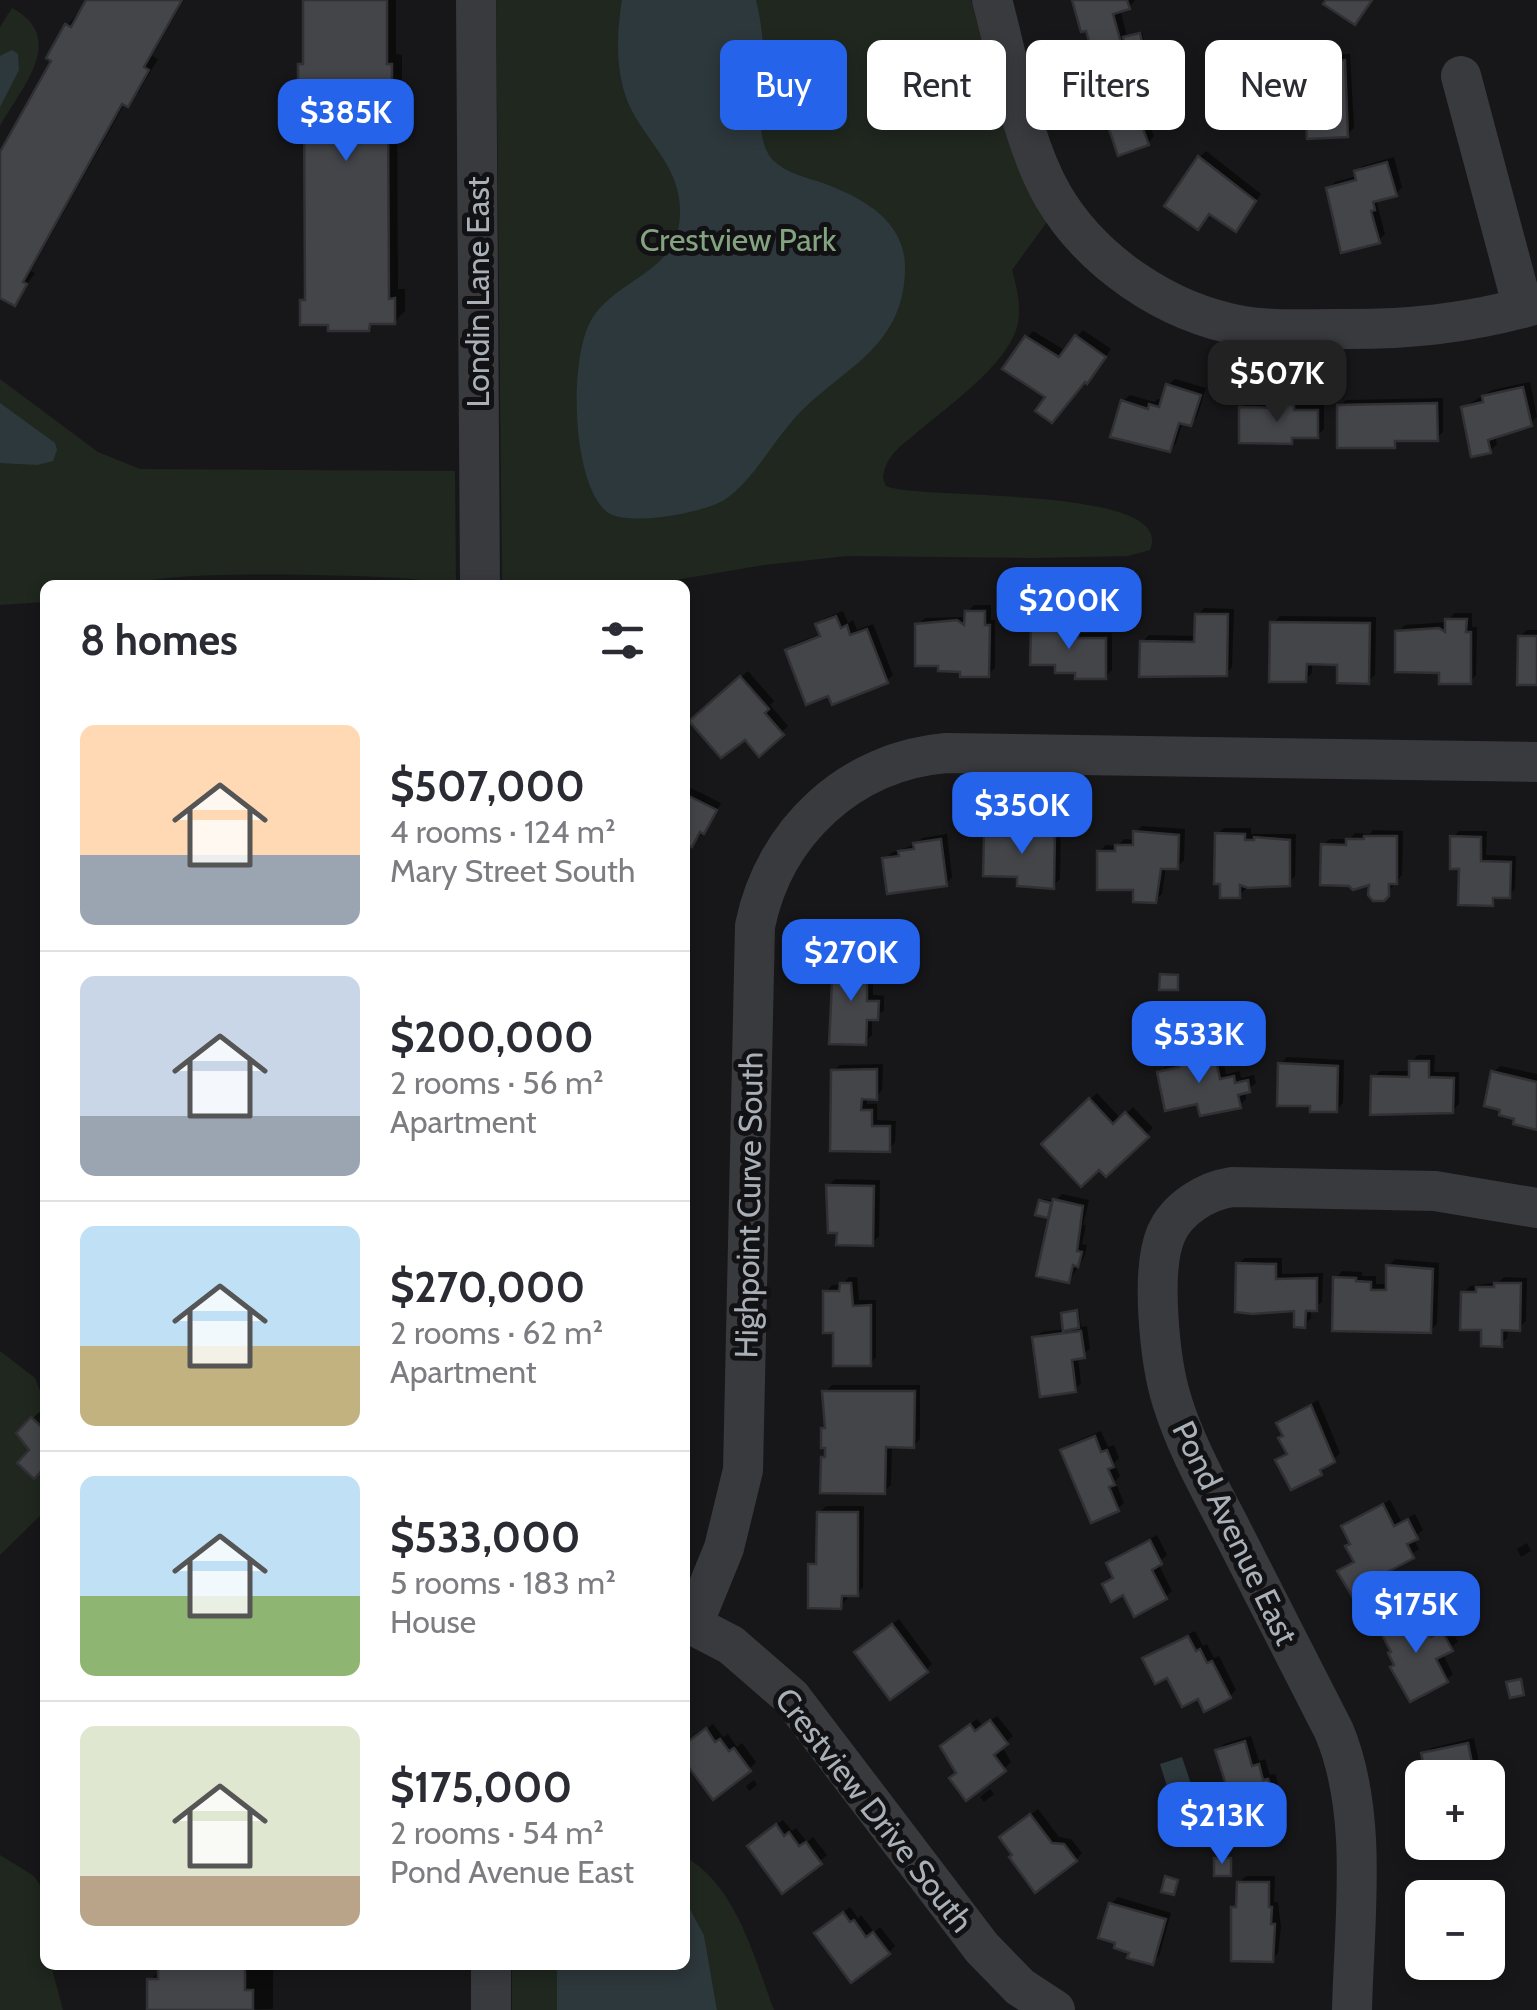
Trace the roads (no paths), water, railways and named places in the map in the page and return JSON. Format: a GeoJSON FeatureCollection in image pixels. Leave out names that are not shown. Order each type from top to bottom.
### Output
{"type":"FeatureCollection","features":[{"type":"Feature","properties":{"kind":"street","name":"Londin Lane East"},"geometry":{"type":"LineString","coordinates":[[476,0],[480,580]]}},
{"type":"Feature","properties":{"kind":"street"},"geometry":{"type":"LineString","coordinates":[[992,0],[1029,134],[1048,186],[1086,240],[1113,266],[1147,289],[1203,316],[1262,328],[1427,327],[1470,322],[1530,306],[1460,76]]}},
{"type":"Feature","properties":{"kind":"street","name":"Highpoint Curve South"},"geometry":{"type":"LineString","coordinates":[[690,1621],[724,1548],[743,1470],[755,926],[772,872],[793,838],[815,813],[836,794],[880,769],[919,756],[946,753],[1537,762]]}},
{"type":"Feature","properties":{"kind":"street","name":"Pond Avenue East"},"geometry":{"type":"LineString","coordinates":[[1352,2010],[1355,1824],[1349,1777],[1334,1731],[1191,1450],[1171,1399],[1162,1358],[1160,1255],[1169,1228],[1200,1198],[1232,1187],[1435,1191],[1537,1208]]}},
{"type":"Feature","properties":{"kind":"street","name":"Crestview Drive South"},"geometry":{"type":"LineString","coordinates":[[690,1624],[745,1655],[790,1697],[982,1948],[1020,1987],[1055,2010]]}},
{"type":"Feature","properties":{"kind":"street"},"geometry":{"type":"LineString","coordinates":[[490,1970],[491,2010]]}},
{"type":"Feature","properties":{"kind":"park label","name":"Crestview Park"},"geometry":{"type":"Point","coordinates":[738,240]}}]}
